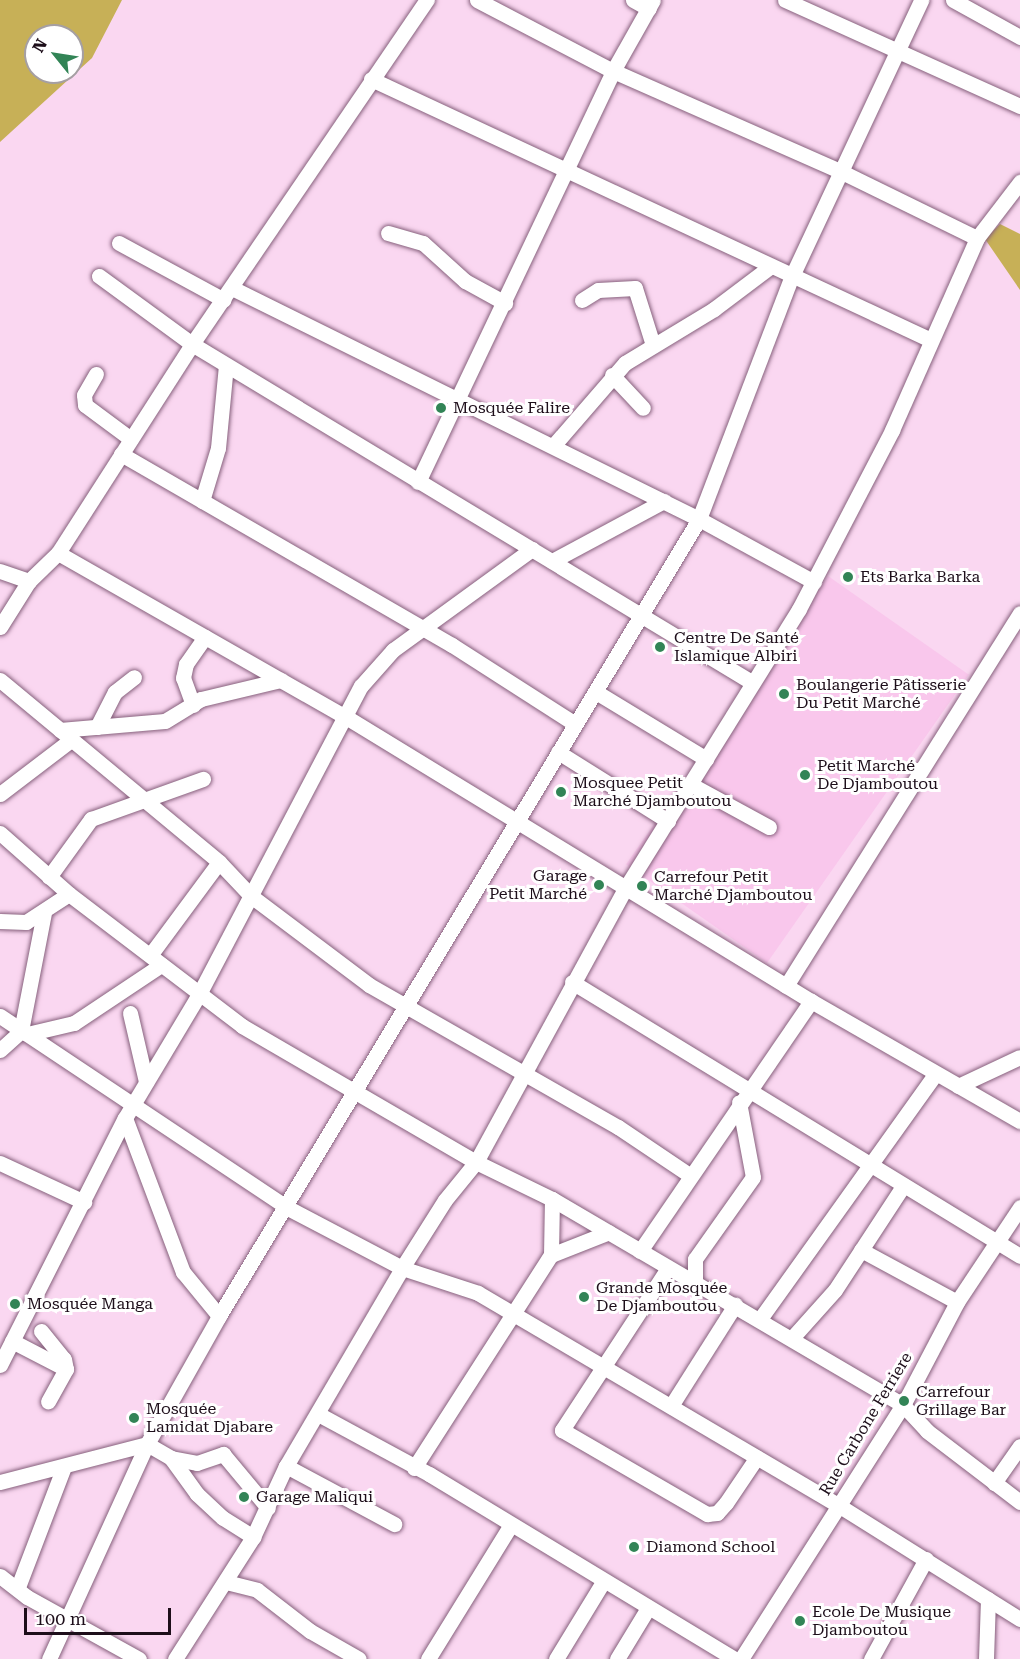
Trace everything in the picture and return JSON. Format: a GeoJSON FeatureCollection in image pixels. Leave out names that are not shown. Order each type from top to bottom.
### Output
{"type":"FeatureCollection","features":[{"type":"Feature","properties":{"kind":"street"},"geometry":{"type":"LineString","coordinates":[[0,627],[29,582],[58,553],[192,344],[427,0]]}},
{"type":"Feature","properties":{"kind":"street"},"geometry":{"type":"LineString","coordinates":[[477,0],[613,71],[842,172],[977,238]]}},
{"type":"Feature","properties":{"kind":"street"},"geometry":{"type":"LineString","coordinates":[[418,482],[569,170],[613,71],[651,4],[633,0]]}},
{"type":"Feature","properties":{"kind":"street"},"geometry":{"type":"LineString","coordinates":[[785,0],[1020,106]]}},
{"type":"Feature","properties":{"kind":"street"},"geometry":{"type":"LineString","coordinates":[[49,1659],[70,1620],[147,1444],[219,1316],[286,1206],[331,1125],[358,1090],[514,822],[643,616],[699,519],[792,276],[921,0]]}},
{"type":"Feature","properties":{"kind":"street"},"geometry":{"type":"LineString","coordinates":[[953,0],[1020,37]]}},
{"type":"Feature","properties":{"kind":"street"},"geometry":{"type":"LineString","coordinates":[[371,79],[930,340]]}},
{"type":"Feature","properties":{"kind":"street"},"geometry":{"type":"LineString","coordinates":[[175,1659],[253,1537],[286,1466],[402,1268],[445,1200],[476,1162],[523,1071],[626,887],[814,582],[892,430],[977,238],[1020,182]]}},
{"type":"Feature","properties":{"kind":"street"},"geometry":{"type":"LineString","coordinates":[[388,233],[423,243],[465,281],[505,303]]}},
{"type":"Feature","properties":{"kind":"street"},"geometry":{"type":"LineString","coordinates":[[119,243],[554,446],[699,519],[814,582]]}},
{"type":"Feature","properties":{"kind":"street"},"geometry":{"type":"LineString","coordinates":[[554,446],[612,375],[653,345],[714,309],[771,266]]}},
{"type":"Feature","properties":{"kind":"street"},"geometry":{"type":"LineString","coordinates":[[99,276],[192,344],[753,683]]}},
{"type":"Feature","properties":{"kind":"street"},"geometry":{"type":"LineString","coordinates":[[582,300],[598,290],[635,288],[653,345]]}},
{"type":"Feature","properties":{"kind":"street"},"geometry":{"type":"LineString","coordinates":[[202,501],[218,448],[226,365]]}},
{"type":"Feature","properties":{"kind":"street"},"geometry":{"type":"LineString","coordinates":[[96,374],[84,395],[85,405],[131,439]]}},
{"type":"Feature","properties":{"kind":"street"},"geometry":{"type":"LineString","coordinates":[[612,375],[643,408]]}},
{"type":"Feature","properties":{"kind":"street"},"geometry":{"type":"LineString","coordinates":[[121,454],[420,629],[575,724]]}},
{"type":"Feature","properties":{"kind":"street"},"geometry":{"type":"LineString","coordinates":[[552,561],[664,501]]}},
{"type":"Feature","properties":{"kind":"street"},"geometry":{"type":"LineString","coordinates":[[66,1370],[4,1354],[84,1202],[125,1118],[135,1105],[146,1082],[198,996],[373,669],[420,629],[532,549]]}},
{"type":"Feature","properties":{"kind":"street"},"geometry":{"type":"LineString","coordinates":[[58,553],[346,717],[514,822],[626,887],[811,1001],[1020,1121]]}},
{"type":"Feature","properties":{"kind":"street"},"geometry":{"type":"LineString","coordinates":[[0,572],[29,582]]}},
{"type":"Feature","properties":{"kind":"street"},"geometry":{"type":"LineString","coordinates":[[786,986],[1020,613]]}},
{"type":"Feature","properties":{"kind":"street"},"geometry":{"type":"LineString","coordinates":[[192,705],[183,678],[193,649],[205,637]]}},
{"type":"Feature","properties":{"kind":"street"},"geometry":{"type":"LineString","coordinates":[[97,727],[115,692],[134,676]]}},
{"type":"Feature","properties":{"kind":"street"},"geometry":{"type":"LineString","coordinates":[[0,680],[219,862],[251,896],[404,1008],[523,1071],[688,1174]]}},
{"type":"Feature","properties":{"kind":"street"},"geometry":{"type":"LineString","coordinates":[[0,794],[66,735],[97,727],[165,721],[192,705],[281,680]]}},
{"type":"Feature","properties":{"kind":"street"},"geometry":{"type":"LineString","coordinates":[[596,692],[706,759]]}},
{"type":"Feature","properties":{"kind":"street"},"geometry":{"type":"LineString","coordinates":[[558,752],[668,821]]}},
{"type":"Feature","properties":{"kind":"street"},"geometry":{"type":"LineString","coordinates":[[49,877],[91,819],[203,779]]}},
{"type":"Feature","properties":{"kind":"street"},"geometry":{"type":"LineString","coordinates":[[690,784],[769,827]]}},
{"type":"Feature","properties":{"kind":"street"},"geometry":{"type":"LineString","coordinates":[[0,833],[69,894],[156,959],[198,996],[279,1050],[358,1090],[476,1162],[552,1199],[903,1405],[927,1431],[1020,1502]]}},
{"type":"Feature","properties":{"kind":"street"},"geometry":{"type":"LineString","coordinates":[[0,1050],[24,1032],[74,1023],[156,959],[219,862]]}},
{"type":"Feature","properties":{"kind":"street"},"geometry":{"type":"LineString","coordinates":[[0,921],[26,922],[44,913],[69,894]]}},
{"type":"Feature","properties":{"kind":"street"},"geometry":{"type":"LineString","coordinates":[[24,1032],[44,913]]}},
{"type":"Feature","properties":{"kind":"street"},"geometry":{"type":"LineString","coordinates":[[573,982],[743,1096],[869,1164],[1020,1256]]}},
{"type":"Feature","properties":{"kind":"street"},"geometry":{"type":"LineString","coordinates":[[640,1251],[688,1174],[811,1001]]}},
{"type":"Feature","properties":{"kind":"street"},"geometry":{"type":"LineString","coordinates":[[130,1013],[146,1082]]}},
{"type":"Feature","properties":{"kind":"street"},"geometry":{"type":"LineString","coordinates":[[0,1016],[286,1206],[402,1268],[478,1293],[603,1369],[671,1406],[838,1505],[1020,1619]]}},
{"type":"Feature","properties":{"kind":"street"},"geometry":{"type":"LineString","coordinates":[[958,1086],[1020,1057]]}},
{"type":"Feature","properties":{"kind":"street"},"geometry":{"type":"LineString","coordinates":[[760,1319],[936,1072]]}},
{"type":"Feature","properties":{"kind":"street"},"geometry":{"type":"LineString","coordinates":[[695,1282],[695,1259],[753,1177],[743,1096]]}},
{"type":"Feature","properties":{"kind":"street"},"geometry":{"type":"LineString","coordinates":[[125,1118],[183,1272],[219,1316]]}},
{"type":"Feature","properties":{"kind":"street"},"geometry":{"type":"LineString","coordinates":[[0,1163],[84,1202]]}},
{"type":"Feature","properties":{"kind":"street"},"geometry":{"type":"LineString","coordinates":[[792,1338],[835,1290],[903,1186]]}},
{"type":"Feature","properties":{"kind":"street"},"geometry":{"type":"LineString","coordinates":[[414,1468],[515,1315],[551,1255],[552,1199]]}},
{"type":"Feature","properties":{"kind":"street","name":"Rue Carbone Ferriere"},"geometry":{"type":"LineString","coordinates":[[741,1659],[903,1405],[957,1302],[1020,1208]]}},
{"type":"Feature","properties":{"kind":"street"},"geometry":{"type":"LineString","coordinates":[[551,1255],[609,1232]]}},
{"type":"Feature","properties":{"kind":"street"},"geometry":{"type":"LineString","coordinates":[[861,1250],[957,1302]]}},
{"type":"Feature","properties":{"kind":"street"},"geometry":{"type":"LineString","coordinates":[[668,1268],[603,1369],[564,1423],[567,1436],[707,1514],[721,1508],[758,1457]]}},
{"type":"Feature","properties":{"kind":"street"},"geometry":{"type":"LineString","coordinates":[[671,1406],[735,1305]]}},
{"type":"Feature","properties":{"kind":"street"},"geometry":{"type":"LineString","coordinates":[[41,1331],[64,1359],[66,1370],[48,1401]]}},
{"type":"Feature","properties":{"kind":"street"},"geometry":{"type":"LineString","coordinates":[[318,1414],[414,1468],[735,1659]]}},
{"type":"Feature","properties":{"kind":"street"},"geometry":{"type":"LineString","coordinates":[[0,1482],[63,1469],[147,1444],[171,1458],[197,1463],[223,1454],[268,1508]]}},
{"type":"Feature","properties":{"kind":"street"},"geometry":{"type":"LineString","coordinates":[[994,1483],[1020,1446]]}},
{"type":"Feature","properties":{"kind":"street"},"geometry":{"type":"LineString","coordinates":[[171,1458],[197,1494],[253,1537]]}},
{"type":"Feature","properties":{"kind":"street"},"geometry":{"type":"LineString","coordinates":[[286,1466],[394,1524]]}},
{"type":"Feature","properties":{"kind":"street"},"geometry":{"type":"LineString","coordinates":[[18,1587],[63,1469]]}},
{"type":"Feature","properties":{"kind":"street"},"geometry":{"type":"LineString","coordinates":[[428,1659],[510,1526]]}},
{"type":"Feature","properties":{"kind":"street"},"geometry":{"type":"LineString","coordinates":[[872,1659],[926,1559]]}},
{"type":"Feature","properties":{"kind":"street"},"geometry":{"type":"LineString","coordinates":[[0,1576],[70,1620],[139,1659]]}},
{"type":"Feature","properties":{"kind":"street"},"geometry":{"type":"LineString","coordinates":[[226,1582],[256,1590],[310,1631],[359,1659]]}},
{"type":"Feature","properties":{"kind":"street"},"geometry":{"type":"LineString","coordinates":[[556,1659],[603,1582]]}},
{"type":"Feature","properties":{"kind":"street"},"geometry":{"type":"LineString","coordinates":[[986,1659],[988,1599]]}},
{"type":"Feature","properties":{"kind":"street"},"geometry":{"type":"LineString","coordinates":[[617,1659],[648,1608]]}},
{"type":"Feature","properties":{"kind":"shaded area"},"geometry":{"type":"Polygon","coordinates":[[[0,0],[122,0],[92,58],[84,65],[84,24],[24,24],[24,84],[64,84],[0,142],[0,0]]]}},
{"type":"Feature","properties":{"kind":"shaded area"},"geometry":{"type":"Polygon","coordinates":[[[1000,224],[1020,234],[1020,290],[985,239],[1000,224]]]}},
{"type":"Feature","properties":{"kind":"shaded area","name":"Petit Marché De Djamboutou"},"geometry":{"type":"Polygon","coordinates":[[[828,576],[969,675],[767,963],[626,864],[828,576]]]}},
{"type":"Feature","properties":{"kind":"place","name":"Mosquée Falire"},"geometry":{"type":"Point","coordinates":[441,408]}},
{"type":"Feature","properties":{"kind":"place","name":"Ets Barka Barka"},"geometry":{"type":"Point","coordinates":[848,577]}},
{"type":"Feature","properties":{"kind":"place","name":"Centre De Santé Islamique Albiri"},"geometry":{"type":"Point","coordinates":[660,647]}},
{"type":"Feature","properties":{"kind":"place","name":"Boulangerie Pâtisserie Du Petit Marché"},"geometry":{"type":"Point","coordinates":[784,694]}},
{"type":"Feature","properties":{"kind":"place","name":"Petit Marché De Djamboutou"},"geometry":{"type":"Point","coordinates":[805,775]}},
{"type":"Feature","properties":{"kind":"place","name":"Mosquee Petit Marché Djamboutou"},"geometry":{"type":"Point","coordinates":[561,792]}},
{"type":"Feature","properties":{"kind":"place","name":"Garage Petit Marché"},"geometry":{"type":"Point","coordinates":[599,885]}},
{"type":"Feature","properties":{"kind":"place","name":"Carrefour Petit Marché Djamboutou"},"geometry":{"type":"Point","coordinates":[642,886]}},
{"type":"Feature","properties":{"kind":"place","name":"Grande Mosquée De Djamboutou"},"geometry":{"type":"Point","coordinates":[584,1297]}},
{"type":"Feature","properties":{"kind":"place","name":"Mosquée Manga"},"geometry":{"type":"Point","coordinates":[15,1304]}},
{"type":"Feature","properties":{"kind":"place","name":"Carrefour Grillage Bar"},"geometry":{"type":"Point","coordinates":[904,1401]}},
{"type":"Feature","properties":{"kind":"place","name":"Mosquée Lamidat Djabare"},"geometry":{"type":"Point","coordinates":[134,1418]}},
{"type":"Feature","properties":{"kind":"place","name":"Garage Maliqui"},"geometry":{"type":"Point","coordinates":[244,1497]}},
{"type":"Feature","properties":{"kind":"place","name":"Diamond School"},"geometry":{"type":"Point","coordinates":[634,1547]}},
{"type":"Feature","properties":{"kind":"place","name":"Ecole De Musique Djamboutou"},"geometry":{"type":"Point","coordinates":[800,1621]}}]}
